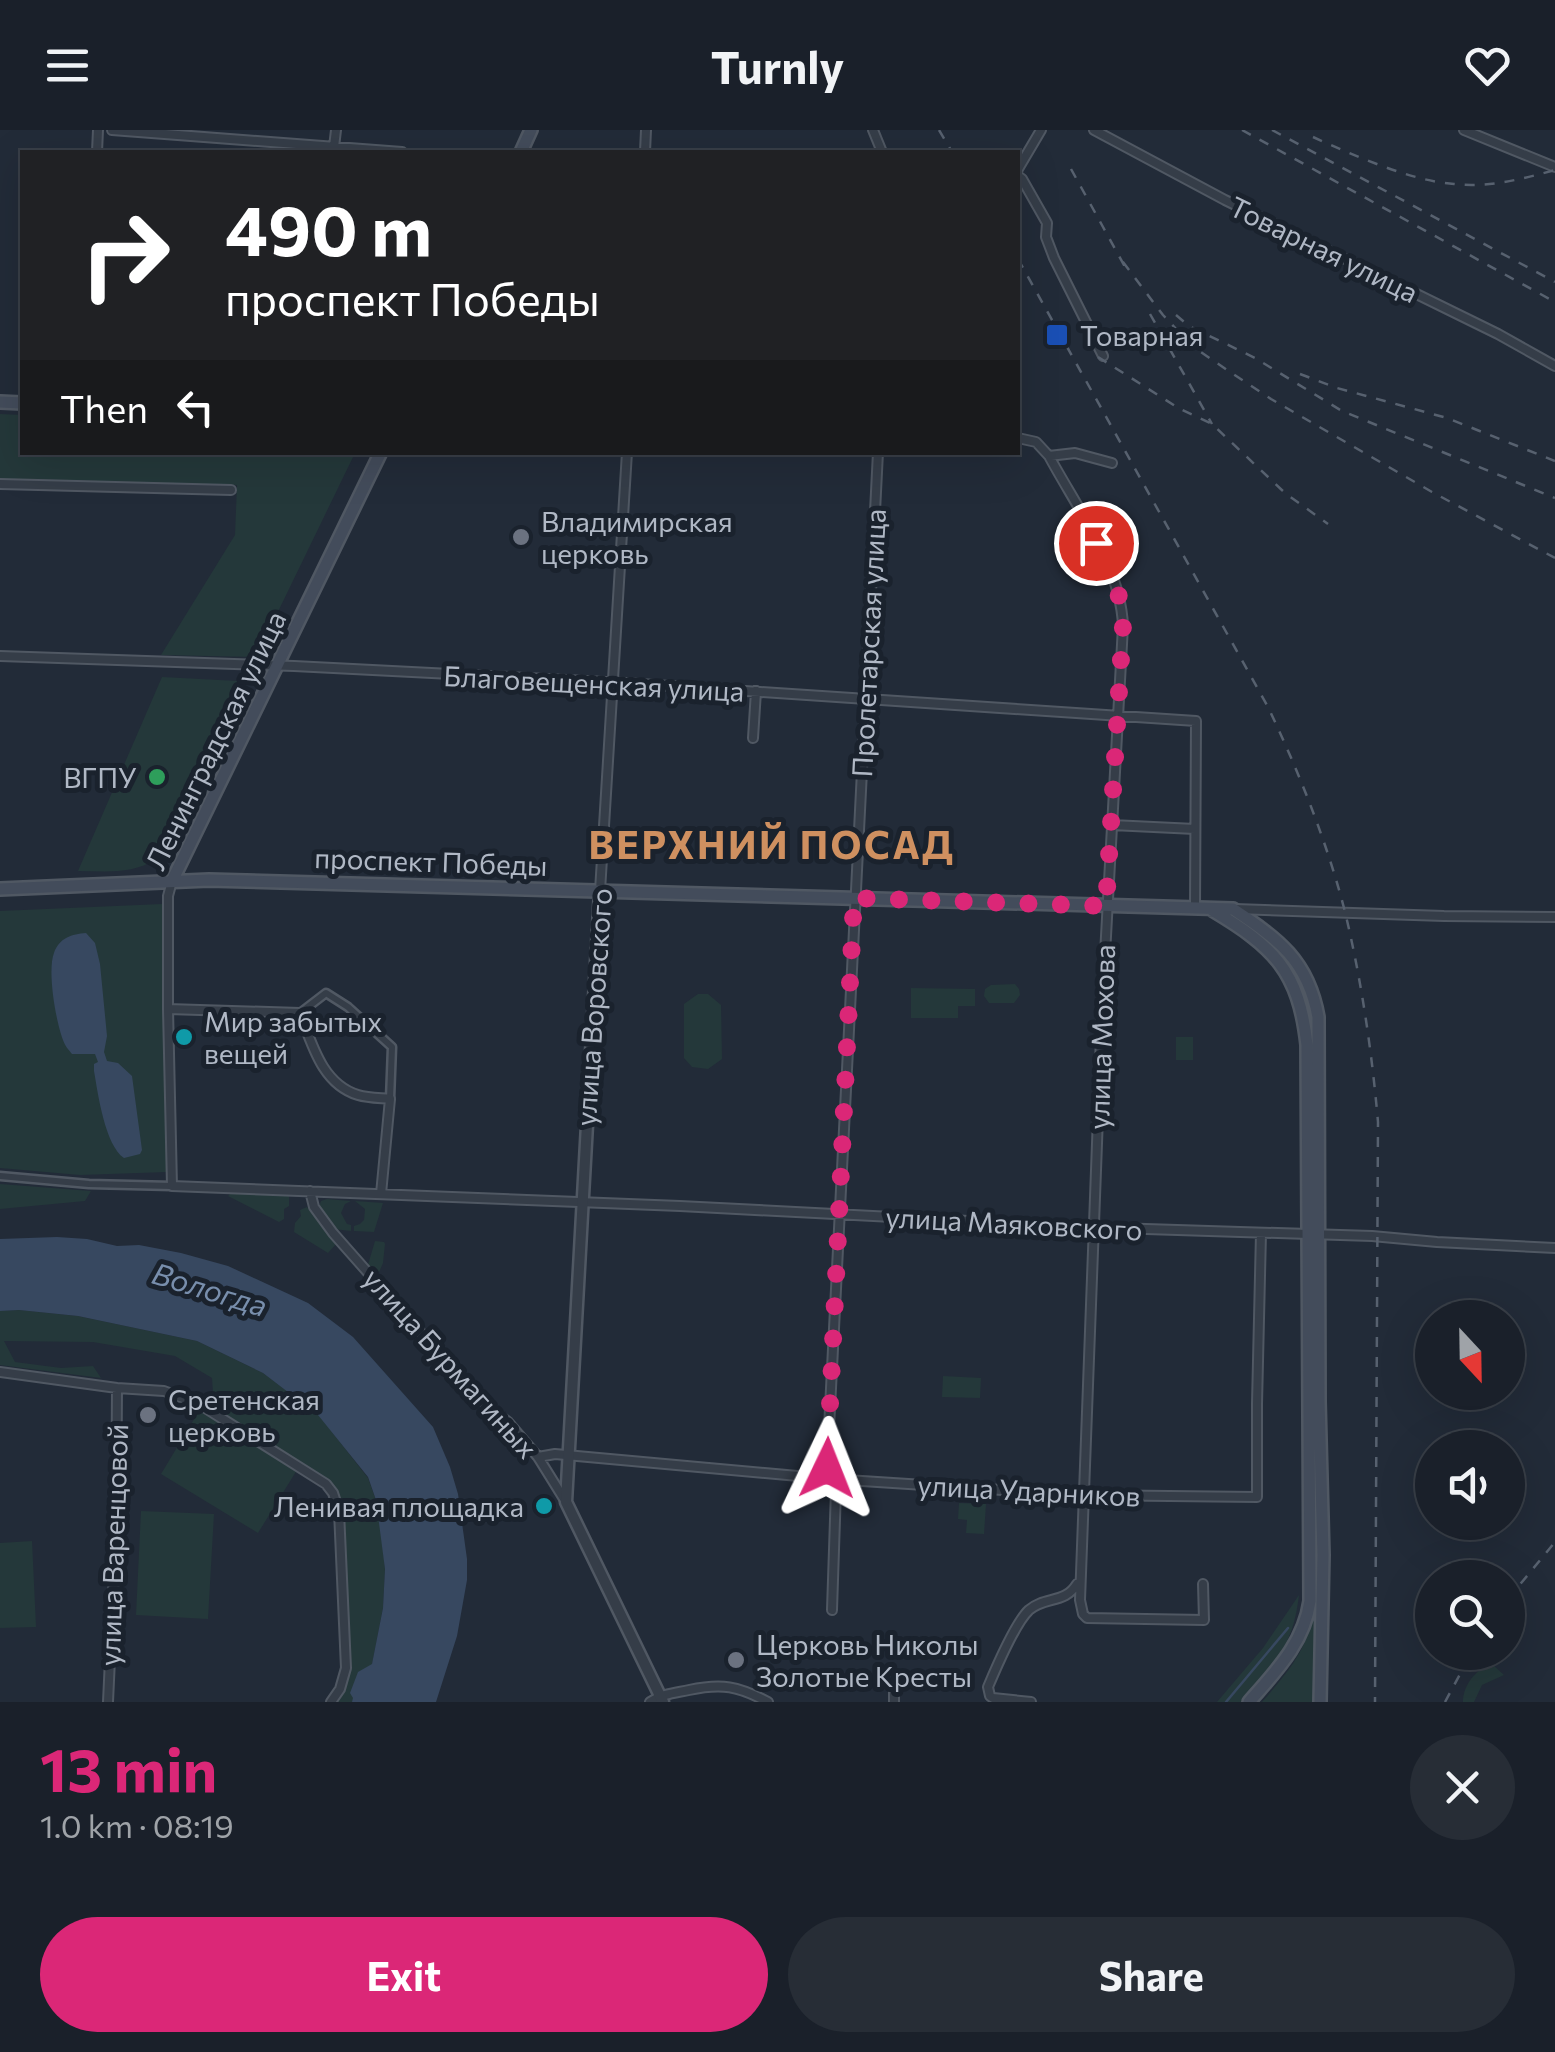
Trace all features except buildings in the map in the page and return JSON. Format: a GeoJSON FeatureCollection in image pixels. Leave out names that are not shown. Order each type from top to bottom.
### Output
{"type":"FeatureCollection","features":[{"type":"Feature","properties":{"kind":"main road","name":"Ленинградская улица"},"geometry":{"type":"LineString","coordinates":[[172,881],[380,455]]}},
{"type":"Feature","properties":{"kind":"main road","name":"проспект Победы"},"geometry":{"type":"LineString","coordinates":[[0,889],[209,880],[1234,909]]}},
{"type":"Feature","properties":{"kind":"main road"},"geometry":{"type":"LineString","coordinates":[[1210,909],[1237,924],[1272,954],[1287,973],[1301,1004],[1307,1063],[1323,1555],[1320,1702]]}},
{"type":"Feature","properties":{"kind":"main road"},"geometry":{"type":"LineString","coordinates":[[1234,909],[1286,948],[1302,969],[1314,997],[1320,1042],[1313,1234],[1310,1601],[1296,1646],[1250,1702]]}},
{"type":"Feature","properties":{"kind":"street"},"geometry":{"type":"LineString","coordinates":[[112,130],[375,150]]}},
{"type":"Feature","properties":{"kind":"street"},"geometry":{"type":"LineString","coordinates":[[334,147],[336,130]]}},
{"type":"Feature","properties":{"kind":"street"},"geometry":{"type":"LineString","coordinates":[[1020,169],[1042,130]]}},
{"type":"Feature","properties":{"kind":"street","name":"Товарная улица"},"geometry":{"type":"LineString","coordinates":[[1094,130],[1555,366]]}},
{"type":"Feature","properties":{"kind":"street"},"geometry":{"type":"LineString","coordinates":[[1464,130],[1555,167]]}},
{"type":"Feature","properties":{"kind":"street"},"geometry":{"type":"LineString","coordinates":[[1020,176],[1047,223],[1046,237],[1054,258],[1103,356]]}},
{"type":"Feature","properties":{"kind":"street"},"geometry":{"type":"LineString","coordinates":[[1020,438],[1036,442],[1049,456],[1074,453],[1112,463]]}},
{"type":"Feature","properties":{"kind":"street","name":"улица Воровского"},"geometry":{"type":"LineString","coordinates":[[566,1502],[627,455]]}},
{"type":"Feature","properties":{"kind":"street","name":"Пролетарская улица"},"geometry":{"type":"LineString","coordinates":[[832,1610],[836,1489],[827,1468],[878,455]]}},
{"type":"Feature","properties":{"kind":"street","name":"улица Мохова"},"geometry":{"type":"LineString","coordinates":[[1049,456],[1111,570],[1122,606],[1123,626],[1106,906],[1080,1600],[1087,1618],[1204,1620],[1203,1584]]}},
{"type":"Feature","properties":{"kind":"street"},"geometry":{"type":"LineString","coordinates":[[0,484],[230,490]]}},
{"type":"Feature","properties":{"kind":"street","name":"Благовещенская улица"},"geometry":{"type":"LineString","coordinates":[[0,656],[612,682],[1196,721],[1196,829]]}},
{"type":"Feature","properties":{"kind":"street"},"geometry":{"type":"LineString","coordinates":[[753,738],[756,691]]}},
{"type":"Feature","properties":{"kind":"street"},"geometry":{"type":"LineString","coordinates":[[1112,824],[1196,829],[1195,908]]}},
{"type":"Feature","properties":{"kind":"street","name":"Ленинградская улица"},"geometry":{"type":"LineString","coordinates":[[172,881],[168,896],[172,1186]]}},
{"type":"Feature","properties":{"kind":"street","name":"проспект Победы"},"geometry":{"type":"LineString","coordinates":[[1234,909],[1555,917]]}},
{"type":"Feature","properties":{"kind":"street"},"geometry":{"type":"LineString","coordinates":[[168,1009],[300,1013],[326,993],[348,1007],[392,1047],[382,1194]]}},
{"type":"Feature","properties":{"kind":"street"},"geometry":{"type":"LineString","coordinates":[[300,1013],[326,1071],[355,1094],[390,1100]]}},
{"type":"Feature","properties":{"kind":"street"},"geometry":{"type":"LineString","coordinates":[[0,1176],[172,1186]]}},
{"type":"Feature","properties":{"kind":"street","name":"улица Маяковского"},"geometry":{"type":"LineString","coordinates":[[172,1186],[1313,1234],[1555,1248]]}},
{"type":"Feature","properties":{"kind":"street","name":"улица Бурмагиных"},"geometry":{"type":"LineString","coordinates":[[310,1191],[314,1207],[333,1233],[464,1386],[508,1422],[538,1456],[566,1502],[662,1698]]}},
{"type":"Feature","properties":{"kind":"street","name":"улица Ударников"},"geometry":{"type":"LineString","coordinates":[[538,1456],[555,1454],[830,1479],[1082,1495],[1257,1498],[1261,1233]]}},
{"type":"Feature","properties":{"kind":"street"},"geometry":{"type":"LineString","coordinates":[[0,1372],[164,1391],[199,1404],[316,1476],[333,1493],[339,1511],[346,1668],[331,1702]]}},
{"type":"Feature","properties":{"kind":"street","name":"улица Варенцовой"},"geometry":{"type":"LineString","coordinates":[[108,1702],[116,1530],[117,1388]]}},
{"type":"Feature","properties":{"kind":"street"},"geometry":{"type":"LineString","coordinates":[[1031,1702],[994,1698],[988,1688],[1029,1610],[1067,1596],[1074,1590],[1079,1575]]}},
{"type":"Feature","properties":{"kind":"street"},"geometry":{"type":"LineString","coordinates":[[650,1702],[716,1684],[750,1692],[768,1702]]}},
{"type":"Feature","properties":{"kind":"street"},"geometry":{"type":"LineString","coordinates":[[894,1689],[894,1702]]}},
{"type":"Feature","properties":{"kind":"green space"},"geometry":{"type":"Polygon","coordinates":[[[0,414],[20,415],[20,455],[354,455],[256,657],[161,655],[235,535],[237,485],[0,479],[0,414]]]}},
{"type":"Feature","properties":{"kind":"green space","name":"ВГПУ"},"geometry":{"type":"Polygon","coordinates":[[[162,677],[238,681],[243,685],[242,692],[156,859],[128,870],[78,871],[162,677]]]}},
{"type":"Feature","properties":{"kind":"green space"},"geometry":{"type":"Polygon","coordinates":[[[162,904],[167,1172],[80,1175],[0,1168],[0,911],[162,904]]]}},
{"type":"Feature","properties":{"kind":"green space"},"geometry":{"type":"Polygon","coordinates":[[[1015,984],[1020,995],[1014,1003],[989,1003],[984,996],[991,985],[1015,984]]]}},
{"type":"Feature","properties":{"kind":"green space"},"geometry":{"type":"Polygon","coordinates":[[[911,988],[975,989],[975,1006],[958,1006],[958,1018],[911,1018],[911,988]]]}},
{"type":"Feature","properties":{"kind":"green space"},"geometry":{"type":"Polygon","coordinates":[[[698,994],[708,994],[721,1005],[722,1059],[708,1069],[692,1067],[684,1058],[684,1004],[698,994]]]}},
{"type":"Feature","properties":{"kind":"green space"},"geometry":{"type":"Polygon","coordinates":[[[1176,1037],[1193,1037],[1193,1060],[1176,1060],[1176,1037]]]}},
{"type":"Feature","properties":{"kind":"green space"},"geometry":{"type":"Polygon","coordinates":[[[0,1184],[91,1191],[85,1201],[0,1209],[0,1184]]]}},
{"type":"Feature","properties":{"kind":"green space"},"geometry":{"type":"Polygon","coordinates":[[[289,1195],[289,1206],[279,1222],[228,1196],[289,1195]]]}},
{"type":"Feature","properties":{"kind":"green space"},"geometry":{"type":"Polygon","coordinates":[[[327,1199],[351,1201],[341,1213],[351,1231],[333,1229],[319,1207],[327,1199]]]}},
{"type":"Feature","properties":{"kind":"green space"},"geometry":{"type":"Polygon","coordinates":[[[355,1201],[383,1203],[374,1232],[354,1231],[354,1226],[364,1220],[365,1209],[355,1201]]]}},
{"type":"Feature","properties":{"kind":"green space"},"geometry":{"type":"Polygon","coordinates":[[[307,1207],[337,1243],[328,1253],[294,1232],[300,1210],[307,1207]]]}},
{"type":"Feature","properties":{"kind":"green space"},"geometry":{"type":"Polygon","coordinates":[[[375,1241],[385,1244],[376,1279],[367,1268],[375,1241]]]}},
{"type":"Feature","properties":{"kind":"green space"},"geometry":{"type":"Polygon","coordinates":[[[0,1311],[78,1316],[197,1341],[263,1373],[318,1414],[368,1478],[382,1536],[383,1608],[372,1665],[352,1702],[336,1702],[349,1668],[349,1633],[343,1511],[331,1486],[319,1474],[214,1407],[212,1378],[175,1356],[93,1342],[4,1341],[15,1362],[61,1368],[93,1366],[101,1378],[0,1365],[0,1311]]]}},
{"type":"Feature","properties":{"kind":"green space"},"geometry":{"type":"Polygon","coordinates":[[[943,1376],[981,1378],[980,1398],[942,1397],[943,1376]]]}},
{"type":"Feature","properties":{"kind":"green space"},"geometry":{"type":"Polygon","coordinates":[[[199,1411],[297,1470],[258,1533],[161,1474],[199,1411]]]}},
{"type":"Feature","properties":{"kind":"green space"},"geometry":{"type":"Polygon","coordinates":[[[959,1503],[986,1504],[984,1534],[966,1533],[967,1520],[958,1519],[959,1503]]]}},
{"type":"Feature","properties":{"kind":"green space"},"geometry":{"type":"Polygon","coordinates":[[[141,1511],[214,1514],[208,1619],[136,1615],[141,1511]]]}},
{"type":"Feature","properties":{"kind":"green space"},"geometry":{"type":"Polygon","coordinates":[[[32,1541],[36,1627],[0,1628],[0,1543],[32,1541]]]}},
{"type":"Feature","properties":{"kind":"green space"},"geometry":{"type":"Polygon","coordinates":[[[1299,1595],[1287,1642],[1272,1665],[1241,1702],[1217,1702],[1263,1648],[1299,1595]]]}},
{"type":"Feature","properties":{"kind":"green space"},"geometry":{"type":"Polygon","coordinates":[[[1317,1602],[1315,1702],[1262,1702],[1297,1656],[1317,1602]]]}},
{"type":"Feature","properties":{"kind":"green space"},"geometry":{"type":"Polygon","coordinates":[[[1481,1670],[1499,1670],[1504,1675],[1482,1685],[1474,1702],[1463,1702],[1472,1679],[1481,1670]]]}},
{"type":"Feature","properties":{"kind":"water"},"geometry":{"type":"Polygon","coordinates":[[[86,933],[95,943],[100,964],[107,1036],[104,1052],[107,1061],[118,1063],[132,1076],[142,1150],[124,1158],[112,1142],[103,1118],[94,1071],[98,1062],[95,1054],[72,1054],[63,1040],[55,1009],[51,972],[54,953],[67,938],[86,933]]]}},
{"type":"Feature","properties":{"kind":"water","name":"Вологда"},"geometry":{"type":"Polygon","coordinates":[[[57,1237],[181,1253],[228,1266],[308,1303],[353,1337],[433,1427],[458,1494],[467,1559],[457,1636],[436,1702],[352,1702],[350,1693],[358,1672],[372,1664],[383,1608],[385,1569],[376,1500],[368,1477],[318,1415],[263,1373],[197,1341],[78,1316],[0,1311],[0,1239],[57,1237]]]}},
{"type":"Feature","properties":{"kind":"waterway"},"geometry":{"type":"LineString","coordinates":[[1226,1702],[1288,1628]]}},
{"type":"Feature","properties":{"kind":"railway"},"geometry":{"type":"LineString","coordinates":[[939,130],[951,150]]}},
{"type":"Feature","properties":{"kind":"railway"},"geometry":{"type":"LineString","coordinates":[[1242,130],[1555,302]]}},
{"type":"Feature","properties":{"kind":"railway"},"geometry":{"type":"LineString","coordinates":[[1272,130],[1555,282]]}},
{"type":"Feature","properties":{"kind":"railway"},"geometry":{"type":"LineString","coordinates":[[1313,137],[1382,166],[1437,182],[1492,184],[1555,170]]}},
{"type":"Feature","properties":{"kind":"railway"},"geometry":{"type":"LineString","coordinates":[[1071,169],[1129,274]]}},
{"type":"Feature","properties":{"kind":"railway"},"geometry":{"type":"LineString","coordinates":[[1123,262],[1192,346],[1271,399],[1555,558]]}},
{"type":"Feature","properties":{"kind":"railway"},"geometry":{"type":"LineString","coordinates":[[1020,263],[1268,707],[1312,810],[1346,916],[1366,1019],[1378,1122],[1375,1702]]}},
{"type":"Feature","properties":{"kind":"railway"},"geometry":{"type":"LineString","coordinates":[[1150,314],[1212,424]]}},
{"type":"Feature","properties":{"kind":"railway"},"geometry":{"type":"LineString","coordinates":[[1176,315],[1189,326],[1255,358],[1342,411],[1555,498]]}},
{"type":"Feature","properties":{"kind":"railway"},"geometry":{"type":"LineString","coordinates":[[1098,357],[1180,409],[1212,424],[1285,493],[1328,524]]}},
{"type":"Feature","properties":{"kind":"railway"},"geometry":{"type":"LineString","coordinates":[[1300,374],[1447,418],[1555,461]]}},
{"type":"Feature","properties":{"kind":"railway"},"geometry":{"type":"LineString","coordinates":[[1525,1578],[1555,1542]]}},
{"type":"Feature","properties":{"kind":"railway"},"geometry":{"type":"LineString","coordinates":[[1445,1702],[1462,1670]]}},
{"type":"Feature","properties":{"kind":"place","name":"Товарная"},"geometry":{"type":"Point","coordinates":[1057,335]}},
{"type":"Feature","properties":{"kind":"place","name":"Владимирская церковь"},"geometry":{"type":"Point","coordinates":[521,537]}},
{"type":"Feature","properties":{"kind":"place","name":"ВГПУ"},"geometry":{"type":"Point","coordinates":[157,777]}},
{"type":"Feature","properties":{"kind":"place","name":"Мир забытых вещей"},"geometry":{"type":"Point","coordinates":[184,1037]}},
{"type":"Feature","properties":{"kind":"place","name":"Сретенская церковь"},"geometry":{"type":"Point","coordinates":[148,1415]}},
{"type":"Feature","properties":{"kind":"place","name":"Ленивая площадка"},"geometry":{"type":"Point","coordinates":[544,1506]}},
{"type":"Feature","properties":{"kind":"place","name":"Церковь Николы Золотые Кресты"},"geometry":{"type":"Point","coordinates":[736,1660]}},
{"type":"Feature","properties":{"kind":"district","name":"ВЕРХНИЙ ПОСАД"},"geometry":{"type":"Point","coordinates":[772,843]}},
{"type":"Feature","properties":{"kind":"route"},"geometry":{"type":"LineString","coordinates":[[827,1468],[854,898],[1106,906],[1123,626],[1118,588],[1096,543]]}}]}
